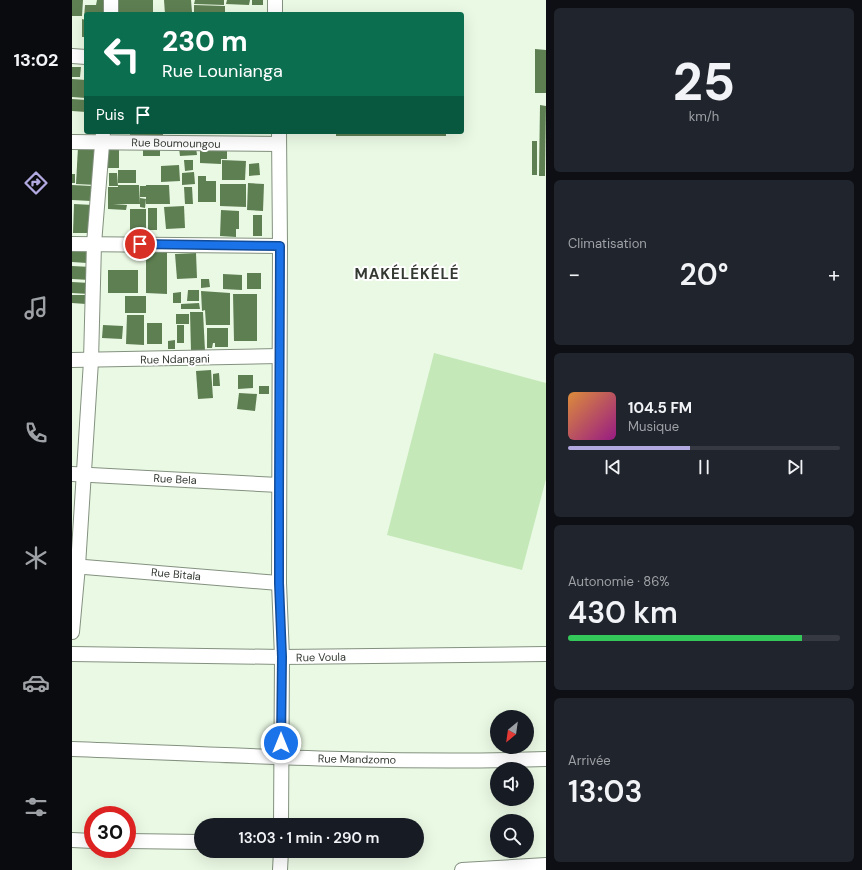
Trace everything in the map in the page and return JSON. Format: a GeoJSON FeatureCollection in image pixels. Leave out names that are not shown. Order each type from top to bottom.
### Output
{"type":"FeatureCollection","features":[{"type":"Feature","properties":{"kind":"street"},"geometry":{"type":"LineString","coordinates":[[111,0],[111,12]]}},
{"type":"Feature","properties":{"kind":"street"},"geometry":{"type":"LineString","coordinates":[[274,12],[275,0]]}},
{"type":"Feature","properties":{"kind":"street"},"geometry":{"type":"LineString","coordinates":[[72,56],[84,57]]}},
{"type":"Feature","properties":{"kind":"street"},"geometry":{"type":"LineString","coordinates":[[72,632],[78,475],[91,361],[94,244],[102,137]]}},
{"type":"Feature","properties":{"kind":"street","name":"Rue Boumoungou"},"geometry":{"type":"LineString","coordinates":[[72,142],[102,137],[279,138]]}},
{"type":"Feature","properties":{"kind":"street"},"geometry":{"type":"LineString","coordinates":[[279,138],[279,583],[282,657],[281,818]]}},
{"type":"Feature","properties":{"kind":"street"},"geometry":{"type":"LineString","coordinates":[[72,244],[280,246]]}},
{"type":"Feature","properties":{"kind":"street","name":"Rue Ndangani"},"geometry":{"type":"LineString","coordinates":[[72,360],[91,361],[279,356]]}},
{"type":"Feature","properties":{"kind":"street","name":"Rue Bela"},"geometry":{"type":"LineString","coordinates":[[78,475],[279,485]]}},
{"type":"Feature","properties":{"kind":"street","name":"Rue Bitala"},"geometry":{"type":"LineString","coordinates":[[75,566],[279,583]]}},
{"type":"Feature","properties":{"kind":"street","name":"Rue Voula"},"geometry":{"type":"LineString","coordinates":[[72,654],[282,657],[546,654]]}},
{"type":"Feature","properties":{"kind":"street","name":"Rue Mandzomo"},"geometry":{"type":"LineString","coordinates":[[72,749],[434,761],[546,759]]}},
{"type":"Feature","properties":{"kind":"street"},"geometry":{"type":"LineString","coordinates":[[72,840],[84,840]]}},
{"type":"Feature","properties":{"kind":"street"},"geometry":{"type":"LineString","coordinates":[[136,841],[194,842]]}},
{"type":"Feature","properties":{"kind":"street"},"geometry":{"type":"LineString","coordinates":[[280,858],[280,870]]}},
{"type":"Feature","properties":{"kind":"street"},"geometry":{"type":"LineString","coordinates":[[462,870],[546,865]]}},
{"type":"Feature","properties":{"kind":"green space"},"geometry":{"type":"Polygon","coordinates":[[[434,353],[546,383],[546,479],[522,570],[387,535],[434,353]]]}},
{"type":"Feature","properties":{"kind":"building"},"geometry":{"type":"Polygon","coordinates":[[[72,0],[83,0],[82,16],[72,16],[72,0]]]}},
{"type":"Feature","properties":{"kind":"building"},"geometry":{"type":"Polygon","coordinates":[[[97,0],[107,0],[106,12],[84,12],[85,5],[96,5],[97,0]]]}},
{"type":"Feature","properties":{"kind":"building"},"geometry":{"type":"Polygon","coordinates":[[[119,0],[153,0],[153,12],[119,12],[119,0]]]}},
{"type":"Feature","properties":{"kind":"building"},"geometry":{"type":"Polygon","coordinates":[[[164,0],[191,0],[192,12],[165,12],[164,0]]]}},
{"type":"Feature","properties":{"kind":"building"},"geometry":{"type":"Polygon","coordinates":[[[195,0],[224,0],[224,5],[194,4],[195,0]]]}},
{"type":"Feature","properties":{"kind":"building"},"geometry":{"type":"Polygon","coordinates":[[[227,0],[250,0],[249,5],[226,4],[227,0]]]}},
{"type":"Feature","properties":{"kind":"building"},"geometry":{"type":"Polygon","coordinates":[[[252,0],[263,0],[263,5],[252,5],[252,0]]]}},
{"type":"Feature","properties":{"kind":"building"},"geometry":{"type":"Polygon","coordinates":[[[194,5],[225,6],[225,12],[194,12],[194,5]]]}},
{"type":"Feature","properties":{"kind":"building"},"geometry":{"type":"Polygon","coordinates":[[[82,19],[84,20],[84,37],[82,37],[82,19]]]}},
{"type":"Feature","properties":{"kind":"building"},"geometry":{"type":"Polygon","coordinates":[[[535,49],[546,50],[546,93],[535,93],[535,49]]]}},
{"type":"Feature","properties":{"kind":"building"},"geometry":{"type":"Polygon","coordinates":[[[72,67],[81,67],[80,77],[72,77],[72,67]]]}},
{"type":"Feature","properties":{"kind":"building"},"geometry":{"type":"Polygon","coordinates":[[[72,79],[84,80],[84,98],[72,97],[72,79]]]}},
{"type":"Feature","properties":{"kind":"building"},"geometry":{"type":"Polygon","coordinates":[[[72,99],[84,100],[84,112],[72,111],[72,99]]]}},
{"type":"Feature","properties":{"kind":"building"},"geometry":{"type":"Polygon","coordinates":[[[540,105],[546,106],[545,176],[539,176],[540,105]]]}},
{"type":"Feature","properties":{"kind":"building"},"geometry":{"type":"Polygon","coordinates":[[[130,134],[163,134],[163,139],[130,139],[130,134]]]}},
{"type":"Feature","properties":{"kind":"building"},"geometry":{"type":"Polygon","coordinates":[[[336,134],[446,134],[446,136],[336,136],[336,134]]]}},
{"type":"Feature","properties":{"kind":"building"},"geometry":{"type":"Polygon","coordinates":[[[532,141],[537,141],[537,175],[532,175],[532,141]]]}},
{"type":"Feature","properties":{"kind":"building"},"geometry":{"type":"Polygon","coordinates":[[[78,147],[98,148],[96,185],[76,184],[78,147]]]}},
{"type":"Feature","properties":{"kind":"building"},"geometry":{"type":"Polygon","coordinates":[[[143,147],[160,147],[160,156],[143,156],[143,147]]]}},
{"type":"Feature","properties":{"kind":"building"},"geometry":{"type":"Polygon","coordinates":[[[196,147],[197,155],[180,156],[179,148],[196,147]]]}},
{"type":"Feature","properties":{"kind":"building"},"geometry":{"type":"Polygon","coordinates":[[[108,149],[119,149],[119,168],[108,168],[108,149]]]}},
{"type":"Feature","properties":{"kind":"building"},"geometry":{"type":"Polygon","coordinates":[[[200,150],[227,151],[227,159],[221,159],[221,164],[200,163],[200,150]]]}},
{"type":"Feature","properties":{"kind":"building"},"geometry":{"type":"Polygon","coordinates":[[[184,160],[193,160],[193,170],[185,171],[184,160]]]}},
{"type":"Feature","properties":{"kind":"building"},"geometry":{"type":"Polygon","coordinates":[[[222,160],[246,161],[245,180],[222,180],[222,160]]]}},
{"type":"Feature","properties":{"kind":"building"},"geometry":{"type":"Polygon","coordinates":[[[259,163],[260,175],[249,176],[249,164],[259,163]]]}},
{"type":"Feature","properties":{"kind":"building"},"geometry":{"type":"Polygon","coordinates":[[[179,165],[180,181],[161,182],[161,166],[179,165]]]}},
{"type":"Feature","properties":{"kind":"building"},"geometry":{"type":"Polygon","coordinates":[[[118,170],[136,170],[136,183],[118,183],[118,170]]]}},
{"type":"Feature","properties":{"kind":"building"},"geometry":{"type":"Polygon","coordinates":[[[194,172],[195,184],[182,185],[182,173],[194,172]]]}},
{"type":"Feature","properties":{"kind":"building"},"geometry":{"type":"Polygon","coordinates":[[[109,173],[117,173],[118,186],[109,186],[109,173]]]}},
{"type":"Feature","properties":{"kind":"building"},"geometry":{"type":"Polygon","coordinates":[[[72,174],[75,174],[75,183],[72,183],[72,174]]]}},
{"type":"Feature","properties":{"kind":"building"},"geometry":{"type":"Polygon","coordinates":[[[198,176],[206,176],[206,181],[216,181],[216,202],[198,202],[198,176]]]}},
{"type":"Feature","properties":{"kind":"building"},"geometry":{"type":"Polygon","coordinates":[[[248,183],[264,184],[263,211],[247,210],[248,183]]]}},
{"type":"Feature","properties":{"kind":"building"},"geometry":{"type":"Polygon","coordinates":[[[220,184],[246,184],[246,207],[220,206],[220,184]]]}},
{"type":"Feature","properties":{"kind":"building"},"geometry":{"type":"Polygon","coordinates":[[[72,185],[92,186],[91,201],[72,200],[72,185]]]}},
{"type":"Feature","properties":{"kind":"building"},"geometry":{"type":"Polygon","coordinates":[[[118,185],[139,185],[140,204],[113,204],[127,205],[126,210],[108,209],[108,187],[118,187],[118,185]]]}},
{"type":"Feature","properties":{"kind":"building"},"geometry":{"type":"Polygon","coordinates":[[[169,185],[170,204],[146,204],[146,197],[140,197],[140,186],[169,185]]]}},
{"type":"Feature","properties":{"kind":"building"},"geometry":{"type":"Polygon","coordinates":[[[184,187],[192,187],[193,204],[185,204],[184,187]]]}},
{"type":"Feature","properties":{"kind":"building"},"geometry":{"type":"Polygon","coordinates":[[[140,198],[146,199],[145,208],[140,207],[140,198]]]}},
{"type":"Feature","properties":{"kind":"building"},"geometry":{"type":"Polygon","coordinates":[[[74,204],[93,205],[93,233],[73,233],[74,204]]]}},
{"type":"Feature","properties":{"kind":"building"},"geometry":{"type":"Polygon","coordinates":[[[184,206],[185,228],[166,229],[164,207],[184,206]]]}},
{"type":"Feature","properties":{"kind":"building"},"geometry":{"type":"Polygon","coordinates":[[[148,208],[157,208],[157,230],[148,230],[148,208]]]}},
{"type":"Feature","properties":{"kind":"building"},"geometry":{"type":"Polygon","coordinates":[[[130,209],[146,209],[146,231],[130,231],[130,209]]]}},
{"type":"Feature","properties":{"kind":"building"},"geometry":{"type":"Polygon","coordinates":[[[221,210],[239,211],[239,229],[236,229],[236,237],[220,236],[221,210]]]}},
{"type":"Feature","properties":{"kind":"building"},"geometry":{"type":"Polygon","coordinates":[[[253,215],[262,215],[262,236],[253,236],[253,215]]]}},
{"type":"Feature","properties":{"kind":"building"},"geometry":{"type":"Polygon","coordinates":[[[72,249],[87,250],[87,263],[72,262],[72,249]]]}},
{"type":"Feature","properties":{"kind":"building"},"geometry":{"type":"Polygon","coordinates":[[[146,252],[167,252],[167,294],[146,293],[146,252]]]}},
{"type":"Feature","properties":{"kind":"building"},"geometry":{"type":"Polygon","coordinates":[[[196,253],[197,278],[177,279],[175,254],[196,253]]]}},
{"type":"Feature","properties":{"kind":"building"},"geometry":{"type":"Polygon","coordinates":[[[72,266],[91,267],[90,280],[72,279],[72,266]]]}},
{"type":"Feature","properties":{"kind":"building"},"geometry":{"type":"Polygon","coordinates":[[[108,270],[138,270],[138,293],[108,293],[108,270]]]}},
{"type":"Feature","properties":{"kind":"building"},"geometry":{"type":"Polygon","coordinates":[[[247,273],[261,273],[261,289],[247,289],[247,273]]]}},
{"type":"Feature","properties":{"kind":"building"},"geometry":{"type":"Polygon","coordinates":[[[223,274],[242,275],[242,290],[223,289],[223,274]]]}},
{"type":"Feature","properties":{"kind":"building"},"geometry":{"type":"Polygon","coordinates":[[[201,279],[209,279],[210,287],[201,288],[201,279]]]}},
{"type":"Feature","properties":{"kind":"building"},"geometry":{"type":"Polygon","coordinates":[[[72,282],[90,283],[89,294],[72,293],[72,282]]]}},
{"type":"Feature","properties":{"kind":"building"},"geometry":{"type":"Polygon","coordinates":[[[188,290],[199,290],[199,301],[187,301],[188,290]]]}},
{"type":"Feature","properties":{"kind":"building"},"geometry":{"type":"Polygon","coordinates":[[[201,291],[230,293],[230,325],[206,325],[205,310],[202,311],[201,291]]]}},
{"type":"Feature","properties":{"kind":"building"},"geometry":{"type":"Polygon","coordinates":[[[181,292],[181,303],[173,303],[173,293],[181,292]]]}},
{"type":"Feature","properties":{"kind":"building"},"geometry":{"type":"Polygon","coordinates":[[[233,294],[257,294],[257,341],[234,341],[233,294]]]}},
{"type":"Feature","properties":{"kind":"building"},"geometry":{"type":"Polygon","coordinates":[[[72,295],[87,295],[86,304],[72,303],[72,295]]]}},
{"type":"Feature","properties":{"kind":"building"},"geometry":{"type":"Polygon","coordinates":[[[125,296],[146,296],[146,313],[125,313],[125,296]]]}},
{"type":"Feature","properties":{"kind":"building"},"geometry":{"type":"Polygon","coordinates":[[[199,303],[200,309],[181,309],[181,304],[199,303]]]}},
{"type":"Feature","properties":{"kind":"building"},"geometry":{"type":"Polygon","coordinates":[[[190,312],[203,312],[205,351],[191,351],[190,312]]]}},
{"type":"Feature","properties":{"kind":"building"},"geometry":{"type":"Polygon","coordinates":[[[176,314],[189,314],[189,324],[176,324],[176,314]]]}},
{"type":"Feature","properties":{"kind":"building"},"geometry":{"type":"Polygon","coordinates":[[[127,315],[144,315],[144,345],[126,344],[127,315]]]}},
{"type":"Feature","properties":{"kind":"building"},"geometry":{"type":"Polygon","coordinates":[[[147,323],[162,323],[162,344],[147,344],[147,323]]]}},
{"type":"Feature","properties":{"kind":"building"},"geometry":{"type":"Polygon","coordinates":[[[103,325],[123,326],[122,339],[102,338],[103,325]]]}},
{"type":"Feature","properties":{"kind":"building"},"geometry":{"type":"Polygon","coordinates":[[[177,325],[184,325],[184,343],[177,343],[177,325]]]}},
{"type":"Feature","properties":{"kind":"building"},"geometry":{"type":"Polygon","coordinates":[[[207,328],[228,328],[228,347],[215,347],[215,343],[213,343],[212,348],[207,348],[207,328]]]}},
{"type":"Feature","properties":{"kind":"building"},"geometry":{"type":"Polygon","coordinates":[[[175,340],[175,349],[168,349],[168,341],[175,340]]]}},
{"type":"Feature","properties":{"kind":"building"},"geometry":{"type":"Polygon","coordinates":[[[211,370],[213,398],[198,399],[196,371],[211,370]]]}},
{"type":"Feature","properties":{"kind":"building"},"geometry":{"type":"Polygon","coordinates":[[[219,373],[220,386],[213,386],[213,374],[219,373]]]}},
{"type":"Feature","properties":{"kind":"building"},"geometry":{"type":"Polygon","coordinates":[[[238,375],[253,375],[253,388],[238,389],[238,375]]]}},
{"type":"Feature","properties":{"kind":"building"},"geometry":{"type":"Polygon","coordinates":[[[259,386],[269,386],[269,394],[259,394],[259,386]]]}},
{"type":"Feature","properties":{"kind":"building"},"geometry":{"type":"Polygon","coordinates":[[[239,393],[257,394],[255,411],[237,409],[239,393]]]}},
{"type":"Feature","properties":{"kind":"district","name":"MAKÉLÉKÉLÉ"},"geometry":{"type":"Point","coordinates":[407,274]}},
{"type":"Feature","properties":{"kind":"route"},"geometry":{"type":"LineString","coordinates":[[140,244],[280,246],[279,583],[282,657],[281,743]]}}]}
